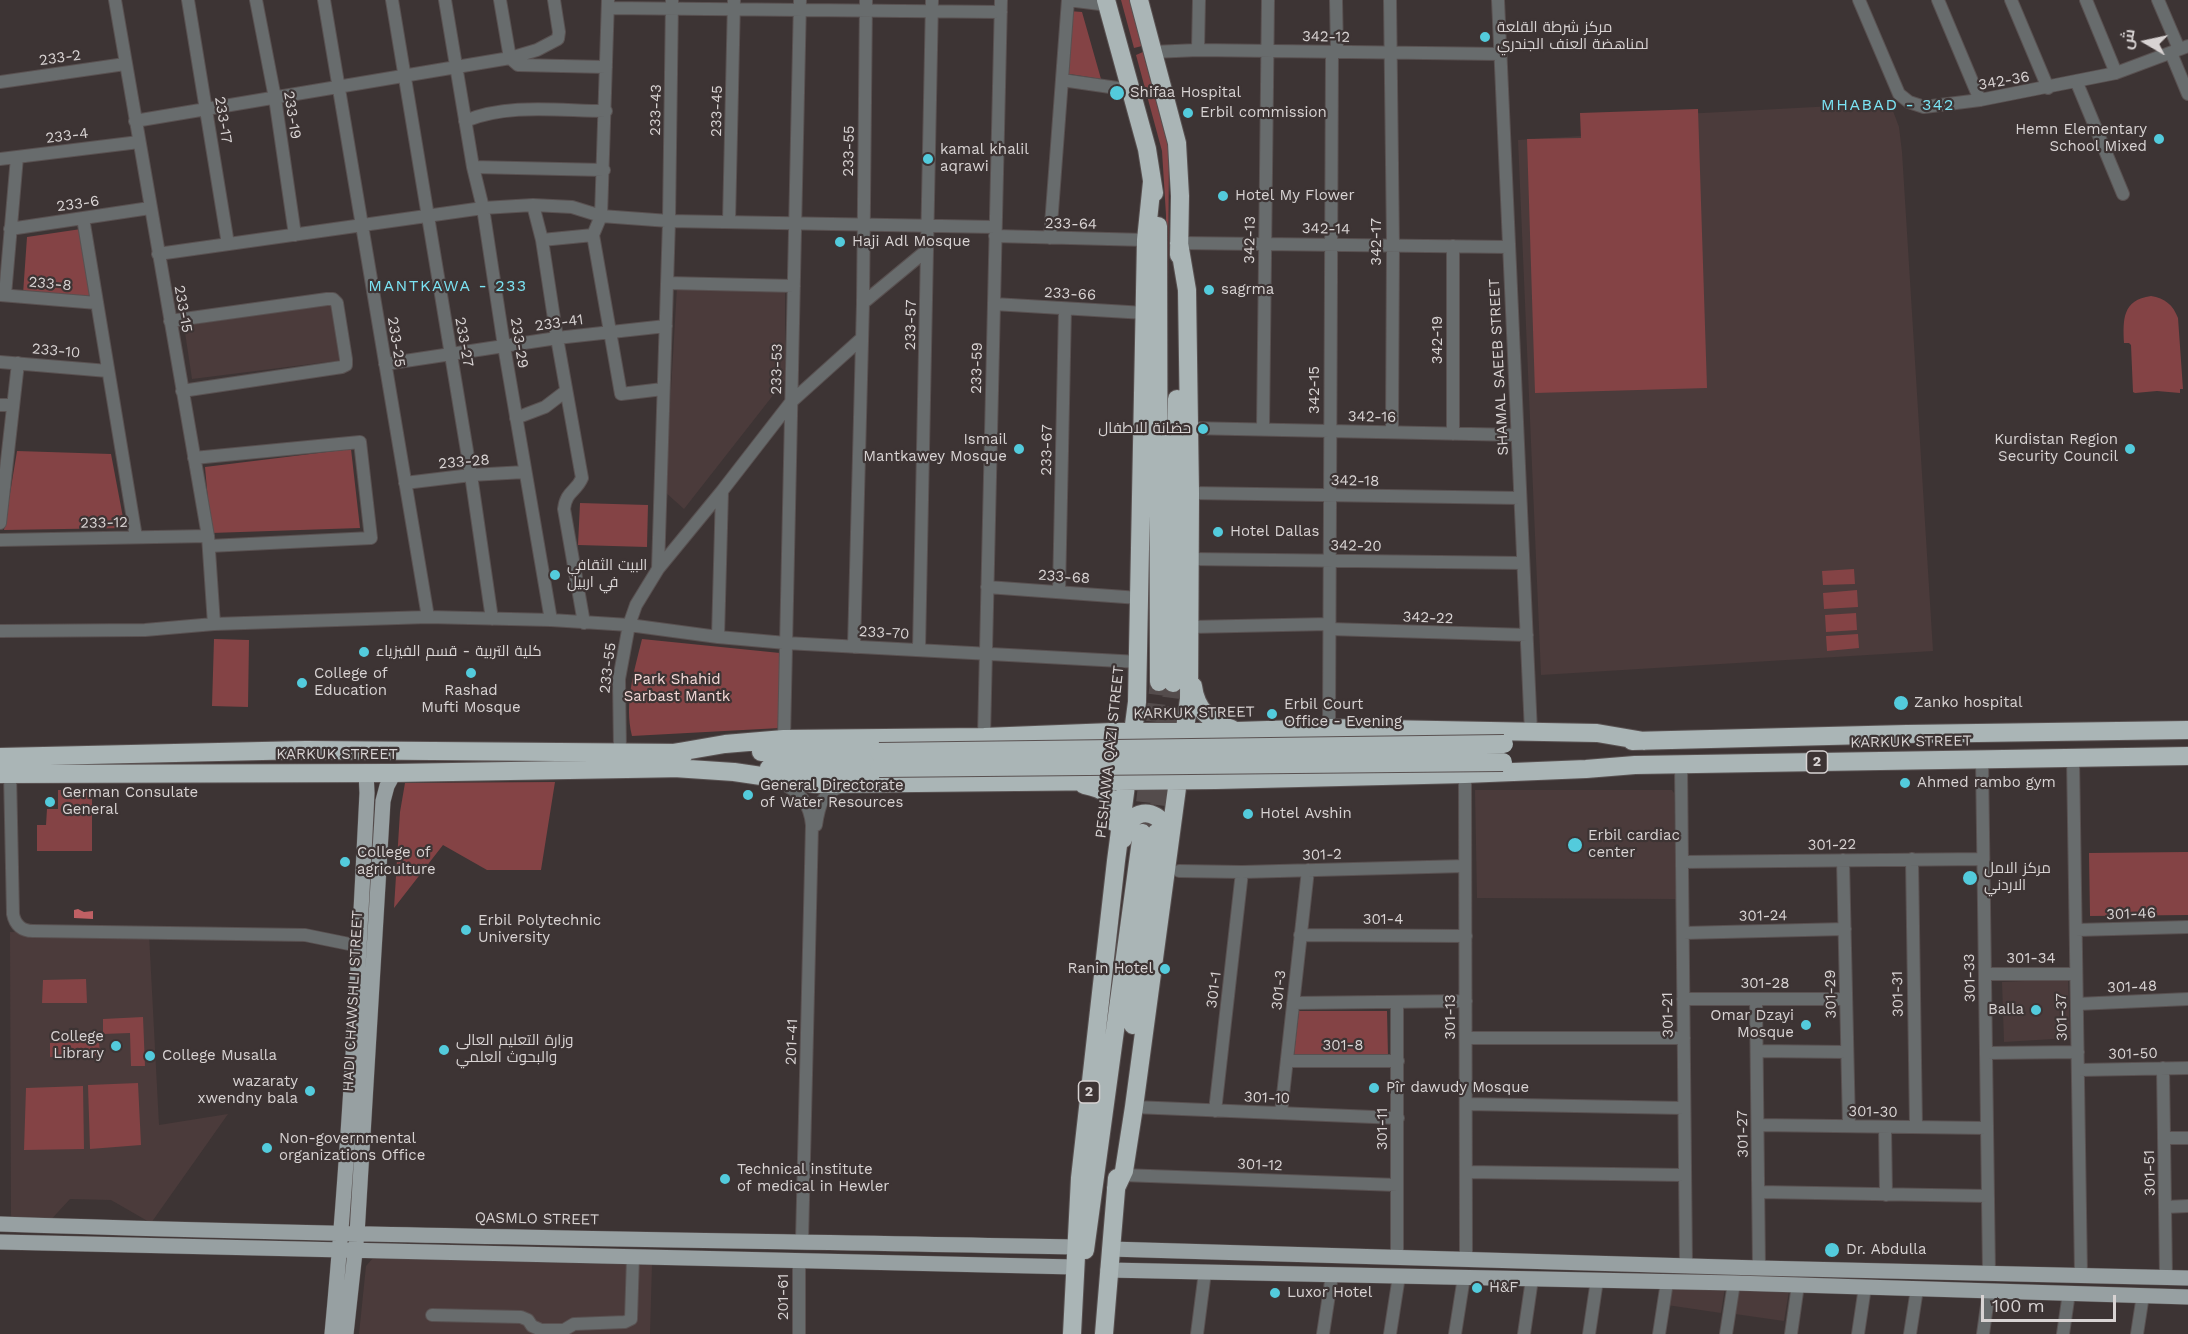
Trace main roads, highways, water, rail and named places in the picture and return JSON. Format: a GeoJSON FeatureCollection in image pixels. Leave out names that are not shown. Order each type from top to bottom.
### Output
{"type":"FeatureCollection","features":[{"type":"Feature","properties":{"kind":"highway","name":"PESHAWA QAZI STREET"},"geometry":{"type":"LineString","coordinates":[[1107,2],[1147,149],[1158,216],[1166,682],[1179,243],[1177,143],[1139,0]]}},
{"type":"Feature","properties":{"kind":"highway","name":"PESHAWA QAZI STREET"},"geometry":{"type":"LineString","coordinates":[[1137,702],[1146,240],[1152,182]]}},
{"type":"Feature","properties":{"kind":"highway","name":"PESHAWA QAZI STREET"},"geometry":{"type":"LineString","coordinates":[[1072,1328],[1101,1144],[1156,836],[1175,808],[1180,736],[1189,699],[1190,428],[1187,290],[1179,243]]}},
{"type":"Feature","properties":{"kind":"highway"},"geometry":{"type":"LineString","coordinates":[[1140,603],[1145,683],[1150,691],[1173,693],[1182,690],[1186,685],[1190,659]]}},
{"type":"Feature","properties":{"kind":"highway"},"geometry":{"type":"LineString","coordinates":[[1190,659],[1194,694],[1200,709],[1215,723],[1239,731]]}},
{"type":"Feature","properties":{"kind":"highway"},"geometry":{"type":"LineString","coordinates":[[1112,732],[1126,726],[1132,718],[1137,702]]}},
{"type":"Feature","properties":{"kind":"highway"},"geometry":{"type":"LineString","coordinates":[[1136,735],[1137,702]]}},
{"type":"Feature","properties":{"kind":"highway","name":"KARKUK STREET"},"geometry":{"type":"LineString","coordinates":[[1136,735],[1180,736],[1206,732],[1329,728],[1597,733],[1644,741]]}},
{"type":"Feature","properties":{"kind":"highway"},"geometry":{"type":"LineString","coordinates":[[1261,730],[1251,731],[1237,738],[1231,746],[1229,755],[1231,764],[1241,774],[1252,778],[1264,778]]}},
{"type":"Feature","properties":{"kind":"highway","name":"KARKUK STREET"},"geometry":{"type":"LineString","coordinates":[[5,774],[394,773],[674,760],[1503,753],[1644,741],[2188,730]]}},
{"type":"Feature","properties":{"kind":"highway"},"geometry":{"type":"LineString","coordinates":[[1112,732],[1136,735],[1176,778]]}},
{"type":"Feature","properties":{"kind":"highway","name":"KARKUK STREET"},"geometry":{"type":"LineString","coordinates":[[674,760],[725,744],[784,740],[984,737],[1112,732]]}},
{"type":"Feature","properties":{"kind":"highway"},"geometry":{"type":"LineString","coordinates":[[1038,781],[1066,778],[1079,767],[1081,759],[1079,746],[1070,737],[1058,734]]}},
{"type":"Feature","properties":{"kind":"highway"},"geometry":{"type":"LineString","coordinates":[[1906,734],[1918,739],[1921,747],[1919,754],[1908,760]]}},
{"type":"Feature","properties":{"kind":"highway"},"geometry":{"type":"LineString","coordinates":[[1953,734],[1944,738],[1940,746],[1942,754],[1953,760]]}},
{"type":"Feature","properties":{"kind":"highway","name":"PESHAWA QAZI STREET"},"geometry":{"type":"LineString","coordinates":[[1072,1328],[1080,1178],[1123,804],[1132,776],[1136,735]]}},
{"type":"Feature","properties":{"kind":"highway","name":"2"},"geometry":{"type":"LineString","coordinates":[[1156,756],[1180,736]]}},
{"type":"Feature","properties":{"kind":"highway","name":"KARKUK STREET"},"geometry":{"type":"LineString","coordinates":[[0,757],[306,750],[620,751],[816,784],[1067,782],[1132,776]]}},
{"type":"Feature","properties":{"kind":"highway","name":"KARKUK STREET"},"geometry":{"type":"LineString","coordinates":[[1503,753],[1635,765]]}},
{"type":"Feature","properties":{"kind":"highway"},"geometry":{"type":"LineString","coordinates":[[1132,776],[1156,756]]}},
{"type":"Feature","properties":{"kind":"highway","name":"KARKUK STREET"},"geometry":{"type":"LineString","coordinates":[[1176,778],[1215,780],[1465,774],[1681,764],[2188,756]]}},
{"type":"Feature","properties":{"kind":"highway"},"geometry":{"type":"LineString","coordinates":[[1132,776],[1176,778]]}},
{"type":"Feature","properties":{"kind":"highway","name":"2"},"geometry":{"type":"LineString","coordinates":[[1173,871],[1156,836],[1185,799],[1196,789],[1215,780]]}},
{"type":"Feature","properties":{"kind":"highway"},"geometry":{"type":"LineString","coordinates":[[1067,782],[1098,788],[1106,792],[1111,799],[1114,807],[1116,861]]}},
{"type":"Feature","properties":{"kind":"highway"},"geometry":{"type":"LineString","coordinates":[[1116,861],[1129,823],[1136,817],[1149,814],[1161,819],[1168,829],[1173,871]]}},
{"type":"Feature","properties":{"kind":"highway","name":"PESHAWA QAZI STREET"},"geometry":{"type":"LineString","coordinates":[[1119,1181],[1118,1147],[1156,836]]}},
{"type":"Feature","properties":{"kind":"highway","name":"PESHAWA QAZI STREET"},"geometry":{"type":"LineString","coordinates":[[1104,1334],[1110,1249],[1119,1181],[1134,1107],[1173,871]]}},
{"type":"Feature","properties":{"kind":"main road","name":"HADI CHAWSHLI STREET"},"geometry":{"type":"LineString","coordinates":[[332,1334],[340,1249],[359,945],[367,793],[366,772]]}},
{"type":"Feature","properties":{"kind":"main road","name":"HADI CHAWSHLI STREET"},"geometry":{"type":"LineString","coordinates":[[346,1334],[356,1250],[384,794],[394,773]]}},
{"type":"Feature","properties":{"kind":"main road"},"geometry":{"type":"LineString","coordinates":[[367,793],[375,791],[384,794]]}},
{"type":"Feature","properties":{"kind":"main road"},"geometry":{"type":"LineString","coordinates":[[356,979],[367,981],[373,978]]}},
{"type":"Feature","properties":{"kind":"main road"},"geometry":{"type":"LineString","coordinates":[[355,1001],[363,998],[372,1001]]}},
{"type":"Feature","properties":{"kind":"main road","name":"QASMLO STREET"},"geometry":{"type":"LineString","coordinates":[[0,1224],[341,1234],[675,1238],[1075,1247]]}},
{"type":"Feature","properties":{"kind":"main road"},"geometry":{"type":"LineString","coordinates":[[673,1258],[672,1248],[675,1238]]}},
{"type":"Feature","properties":{"kind":"main road"},"geometry":{"type":"LineString","coordinates":[[0,1242],[1074,1267]]}},
{"type":"Feature","properties":{"kind":"main road"},"geometry":{"type":"LineString","coordinates":[[986,1265],[990,1255],[987,1245]]}},
{"type":"Feature","properties":{"kind":"main road"},"geometry":{"type":"LineString","coordinates":[[1110,1249],[2188,1278]]}},
{"type":"Feature","properties":{"kind":"main road"},"geometry":{"type":"LineString","coordinates":[[1155,1271],[1156,1250]]}},
{"type":"Feature","properties":{"kind":"main road"},"geometry":{"type":"LineString","coordinates":[[1108,1270],[1734,1283],[2188,1297]]}},
{"type":"Feature","properties":{"kind":"main road"},"geometry":{"type":"LineString","coordinates":[[1890,1288],[1891,1271]]}},
{"type":"Feature","properties":{"kind":"tunnel"},"geometry":{"type":"LineString","coordinates":[[1142,829],[1159,682]]}},
{"type":"Feature","properties":{"kind":"tunnel"},"geometry":{"type":"LineString","coordinates":[[1156,832],[1173,683]]}},
{"type":"Feature","properties":{"kind":"place","name":"مركز شرطة القلعة لمناهضة العنف الجندري"},"geometry":{"type":"Point","coordinates":[1485,37]}},
{"type":"Feature","properties":{"kind":"place","name":"Shifaa Hospital"},"geometry":{"type":"Point","coordinates":[1117,93]}},
{"type":"Feature","properties":{"kind":"place","name":"Erbil commission"},"geometry":{"type":"Point","coordinates":[1188,113]}},
{"type":"Feature","properties":{"kind":"place","name":"Hemn Elementary School Mixed"},"geometry":{"type":"Point","coordinates":[2159,139]}},
{"type":"Feature","properties":{"kind":"place","name":"kamal khalil aqrawi"},"geometry":{"type":"Point","coordinates":[928,159]}},
{"type":"Feature","properties":{"kind":"place","name":"Hotel My Flower"},"geometry":{"type":"Point","coordinates":[1223,196]}},
{"type":"Feature","properties":{"kind":"place","name":"Haji Adl Mosque"},"geometry":{"type":"Point","coordinates":[840,242]}},
{"type":"Feature","properties":{"kind":"place","name":"sagrma"},"geometry":{"type":"Point","coordinates":[1209,290]}},
{"type":"Feature","properties":{"kind":"place","name":"حضانة للاطفال"},"geometry":{"type":"Point","coordinates":[1203,429]}},
{"type":"Feature","properties":{"kind":"place","name":"Ismail Mantkawey Mosque"},"geometry":{"type":"Point","coordinates":[1019,449]}},
{"type":"Feature","properties":{"kind":"place","name":"Kurdistan Region Security Council"},"geometry":{"type":"Point","coordinates":[2130,449]}},
{"type":"Feature","properties":{"kind":"place","name":"Hotel Dallas"},"geometry":{"type":"Point","coordinates":[1218,532]}},
{"type":"Feature","properties":{"kind":"place","name":"البيت الثقافي في اربيل"},"geometry":{"type":"Point","coordinates":[555,575]}},
{"type":"Feature","properties":{"kind":"place","name":"كلية التربية - قسم الفيزياء"},"geometry":{"type":"Point","coordinates":[364,652]}},
{"type":"Feature","properties":{"kind":"place","name":"Rashad Mufti Mosque"},"geometry":{"type":"Point","coordinates":[471,673]}},
{"type":"Feature","properties":{"kind":"place","name":"College of Education"},"geometry":{"type":"Point","coordinates":[302,683]}},
{"type":"Feature","properties":{"kind":"place","name":"Zanko hospital"},"geometry":{"type":"Point","coordinates":[1901,703]}},
{"type":"Feature","properties":{"kind":"place","name":"Erbil Court Office - Evening"},"geometry":{"type":"Point","coordinates":[1272,714]}},
{"type":"Feature","properties":{"kind":"place","name":"Ahmed rambo gym"},"geometry":{"type":"Point","coordinates":[1905,783]}},
{"type":"Feature","properties":{"kind":"place","name":"General Directorate of Water Resources"},"geometry":{"type":"Point","coordinates":[748,795]}},
{"type":"Feature","properties":{"kind":"place","name":"German Consulate General"},"geometry":{"type":"Point","coordinates":[50,802]}},
{"type":"Feature","properties":{"kind":"place","name":"Hotel Avshin"},"geometry":{"type":"Point","coordinates":[1248,814]}},
{"type":"Feature","properties":{"kind":"place","name":"Erbil cardiac center"},"geometry":{"type":"Point","coordinates":[1575,845]}},
{"type":"Feature","properties":{"kind":"place","name":"College of agriculture"},"geometry":{"type":"Point","coordinates":[345,862]}},
{"type":"Feature","properties":{"kind":"place","name":"مركز الامل الاردني"},"geometry":{"type":"Point","coordinates":[1970,878]}},
{"type":"Feature","properties":{"kind":"place","name":"Erbil Polytechnic University"},"geometry":{"type":"Point","coordinates":[466,930]}},
{"type":"Feature","properties":{"kind":"place","name":"Ranin Hotel"},"geometry":{"type":"Point","coordinates":[1165,969]}},
{"type":"Feature","properties":{"kind":"place","name":"Balla"},"geometry":{"type":"Point","coordinates":[2036,1010]}},
{"type":"Feature","properties":{"kind":"place","name":"Omar Dzayi Mosque"},"geometry":{"type":"Point","coordinates":[1806,1025]}},
{"type":"Feature","properties":{"kind":"place","name":"College Library"},"geometry":{"type":"Point","coordinates":[116,1046]}},
{"type":"Feature","properties":{"kind":"place","name":"وزارة التعليم العالى والبحوث العلمي"},"geometry":{"type":"Point","coordinates":[444,1050]}},
{"type":"Feature","properties":{"kind":"place","name":"College Musalla"},"geometry":{"type":"Point","coordinates":[150,1056]}},
{"type":"Feature","properties":{"kind":"place","name":"Pîr dawudy Mosque"},"geometry":{"type":"Point","coordinates":[1374,1088]}},
{"type":"Feature","properties":{"kind":"place","name":"wazaraty xwendny bala"},"geometry":{"type":"Point","coordinates":[310,1091]}},
{"type":"Feature","properties":{"kind":"place","name":"Non-governmental organizations Office"},"geometry":{"type":"Point","coordinates":[267,1148]}},
{"type":"Feature","properties":{"kind":"place","name":"Technical institute of medical in Hewler"},"geometry":{"type":"Point","coordinates":[725,1179]}},
{"type":"Feature","properties":{"kind":"place","name":"Dr. Abdulla"},"geometry":{"type":"Point","coordinates":[1832,1250]}},
{"type":"Feature","properties":{"kind":"place","name":"H&F"},"geometry":{"type":"Point","coordinates":[1477,1288]}},
{"type":"Feature","properties":{"kind":"place","name":"Luxor Hotel"},"geometry":{"type":"Point","coordinates":[1275,1293]}},
{"type":"Feature","properties":{"kind":"district","name":"MHABAD - 342"},"geometry":{"type":"Point","coordinates":[1888,105]}},
{"type":"Feature","properties":{"kind":"district","name":"MANTKAWA - 233"},"geometry":{"type":"Point","coordinates":[448,286]}},
{"type":"Feature","properties":{"kind":"park label","name":"Park Shahid Sarbast Mantk"},"geometry":{"type":"Point","coordinates":[677,688]}}]}
